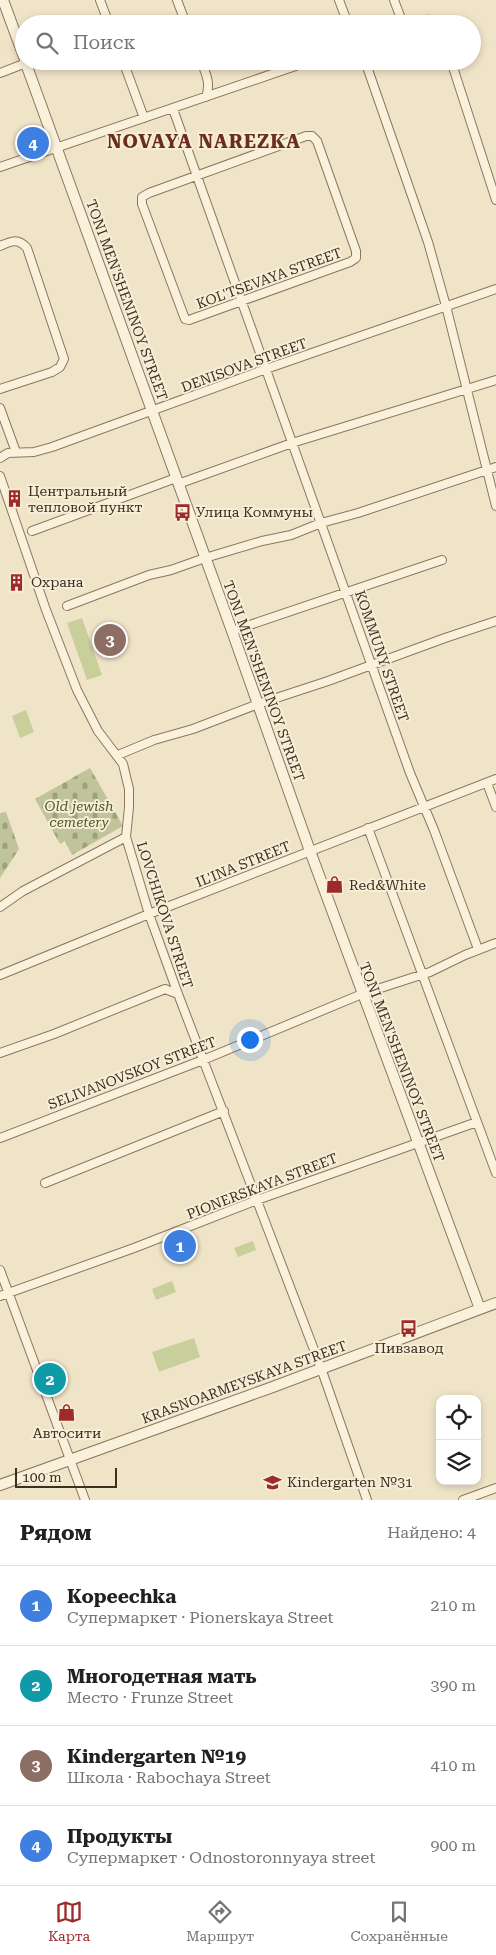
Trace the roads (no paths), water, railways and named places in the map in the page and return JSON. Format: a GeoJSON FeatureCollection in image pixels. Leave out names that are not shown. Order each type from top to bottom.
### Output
{"type":"FeatureCollection","features":[{"type":"Feature","properties":{"kind":"street","name":"TONI MEN'SHENINOY STREET"},"geometry":{"type":"LineString","coordinates":[[3,0],[15,33]]}},
{"type":"Feature","properties":{"kind":"street"},"geometry":{"type":"LineString","coordinates":[[100,0],[106,15]]}},
{"type":"Feature","properties":{"kind":"street"},"geometry":{"type":"LineString","coordinates":[[177,0],[183,15]]}},
{"type":"Feature","properties":{"kind":"street"},"geometry":{"type":"LineString","coordinates":[[339,0],[345,15]]}},
{"type":"Feature","properties":{"kind":"street"},"geometry":{"type":"LineString","coordinates":[[394,0],[400,15]]}},
{"type":"Feature","properties":{"kind":"street"},"geometry":{"type":"LineString","coordinates":[[0,73],[15,65]]}},
{"type":"Feature","properties":{"kind":"street","name":"TONI MEN'SHENINOY STREET"},"geometry":{"type":"LineString","coordinates":[[29,70],[362,994],[480,1309]]}},
{"type":"Feature","properties":{"kind":"street"},"geometry":{"type":"LineString","coordinates":[[126,70],[144,118]]}},
{"type":"Feature","properties":{"kind":"street"},"geometry":{"type":"LineString","coordinates":[[204,70],[209,88],[206,97]]}},
{"type":"Feature","properties":{"kind":"street"},"geometry":{"type":"LineString","coordinates":[[0,167],[284,70]]}},
{"type":"Feature","properties":{"kind":"street"},"geometry":{"type":"LineString","coordinates":[[368,70],[428,242],[496,506]]}},
{"type":"Feature","properties":{"kind":"street"},"geometry":{"type":"LineString","coordinates":[[454,70],[496,200]]}},
{"type":"Feature","properties":{"kind":"street","name":"KOMMUNY STREET"},"geometry":{"type":"LineString","coordinates":[[173,109],[243,301],[371,665],[478,949]]}},
{"type":"Feature","properties":{"kind":"street","name":"KOL'TSEVAYA STREET"},"geometry":{"type":"LineString","coordinates":[[306,136],[312,136],[318,141],[356,251],[356,258],[350,262],[243,301],[189,320],[185,319],[142,204],[142,197],[149,192],[197,176],[306,136]]}},
{"type":"Feature","properties":{"kind":"street"},"geometry":{"type":"LineString","coordinates":[[0,246],[13,241],[22,242],[27,248],[64,359],[60,367],[52,372],[0,389]]}},
{"type":"Feature","properties":{"kind":"street","name":"DENISOVA STREET"},"geometry":{"type":"LineString","coordinates":[[0,458],[8,453],[34,452],[52,447],[266,369],[496,289]]}},
{"type":"Feature","properties":{"kind":"street"},"geometry":{"type":"LineString","coordinates":[[32,531],[292,443],[496,380]]}},
{"type":"Feature","properties":{"kind":"street"},"geometry":{"type":"LineString","coordinates":[[0,408],[16,452]]}},
{"type":"Feature","properties":{"kind":"street"},"geometry":{"type":"LineString","coordinates":[[67,606],[149,575],[291,534],[496,467]]}},
{"type":"Feature","properties":{"kind":"street","name":"LOVCHIKOVA STREET"},"geometry":{"type":"LineString","coordinates":[[0,476],[46,610],[77,690],[98,731],[123,764],[129,789],[126,837],[149,914],[172,979],[322,1368],[367,1500]]}},
{"type":"Feature","properties":{"kind":"street","name":"KOMMUNY STREET"},"geometry":{"type":"LineString","coordinates":[[232,631],[442,560]]}},
{"type":"Feature","properties":{"kind":"street"},"geometry":{"type":"LineString","coordinates":[[118,755],[154,740],[193,729],[258,704],[496,621]]}},
{"type":"Feature","properties":{"kind":"street","name":"IL'INA STREET"},"geometry":{"type":"LineString","coordinates":[[0,975],[149,914],[496,779]]}},
{"type":"Feature","properties":{"kind":"street"},"geometry":{"type":"LineString","coordinates":[[487,782],[496,807]]}},
{"type":"Feature","properties":{"kind":"street"},"geometry":{"type":"LineString","coordinates":[[368,828],[496,1173]]}},
{"type":"Feature","properties":{"kind":"street"},"geometry":{"type":"LineString","coordinates":[[0,907],[23,891],[126,837]]}},
{"type":"Feature","properties":{"kind":"street","name":"SELIVANOVSKOY STREET"},"geometry":{"type":"LineString","coordinates":[[0,1138],[204,1060],[362,994],[440,968],[465,954],[496,942]]}},
{"type":"Feature","properties":{"kind":"street"},"geometry":{"type":"LineString","coordinates":[[0,1053],[54,1034],[165,989],[172,979]]}},
{"type":"Feature","properties":{"kind":"street"},"geometry":{"type":"LineString","coordinates":[[165,989],[178,994]]}},
{"type":"Feature","properties":{"kind":"street"},"geometry":{"type":"LineString","coordinates":[[44,1183],[224,1111]]}},
{"type":"Feature","properties":{"kind":"street","name":"PIONERSKAYA STREET"},"geometry":{"type":"LineString","coordinates":[[0,1296],[134,1248],[257,1200],[477,1122]]}},
{"type":"Feature","properties":{"kind":"street"},"geometry":{"type":"LineString","coordinates":[[0,1270],[85,1500]]}},
{"type":"Feature","properties":{"kind":"street","name":"KRASNOARMEYSKAYA STREET"},"geometry":{"type":"LineString","coordinates":[[0,1485],[496,1303]]}},
{"type":"Feature","properties":{"kind":"street"},"geometry":{"type":"LineString","coordinates":[[464,1500],[496,1488]]}},
{"type":"Feature","properties":{"kind":"place","name":"Продукты"},"geometry":{"type":"Point","coordinates":[33,143]}},
{"type":"Feature","properties":{"kind":"place","name":"Центральный тепловой пункт"},"geometry":{"type":"Point","coordinates":[14,499]}},
{"type":"Feature","properties":{"kind":"place","name":"Улица Коммуны"},"geometry":{"type":"Point","coordinates":[182,512]}},
{"type":"Feature","properties":{"kind":"place","name":"Охрана"},"geometry":{"type":"Point","coordinates":[17,582]}},
{"type":"Feature","properties":{"kind":"place","name":"Kindergarten №19"},"geometry":{"type":"Point","coordinates":[110,640]}},
{"type":"Feature","properties":{"kind":"place","name":"Red&White"},"geometry":{"type":"Point","coordinates":[335,885]}},
{"type":"Feature","properties":{"kind":"place","name":"Kopeechka"},"geometry":{"type":"Point","coordinates":[180,1246]}},
{"type":"Feature","properties":{"kind":"place","name":"Пивзавод"},"geometry":{"type":"Point","coordinates":[409,1328]}},
{"type":"Feature","properties":{"kind":"place","name":"Многодетная мать"},"geometry":{"type":"Point","coordinates":[50,1379]}},
{"type":"Feature","properties":{"kind":"place","name":"Автосити"},"geometry":{"type":"Point","coordinates":[67,1413]}},
{"type":"Feature","properties":{"kind":"place","name":"Kindergarten №31"},"geometry":{"type":"Point","coordinates":[273,1482]}},
{"type":"Feature","properties":{"kind":"district","name":"NOVAYA NAREZKA"},"geometry":{"type":"Point","coordinates":[204,141]}},
{"type":"Feature","properties":{"kind":"park label","name":"Old jewish cemetery"},"geometry":{"type":"Point","coordinates":[79,814]}}]}
